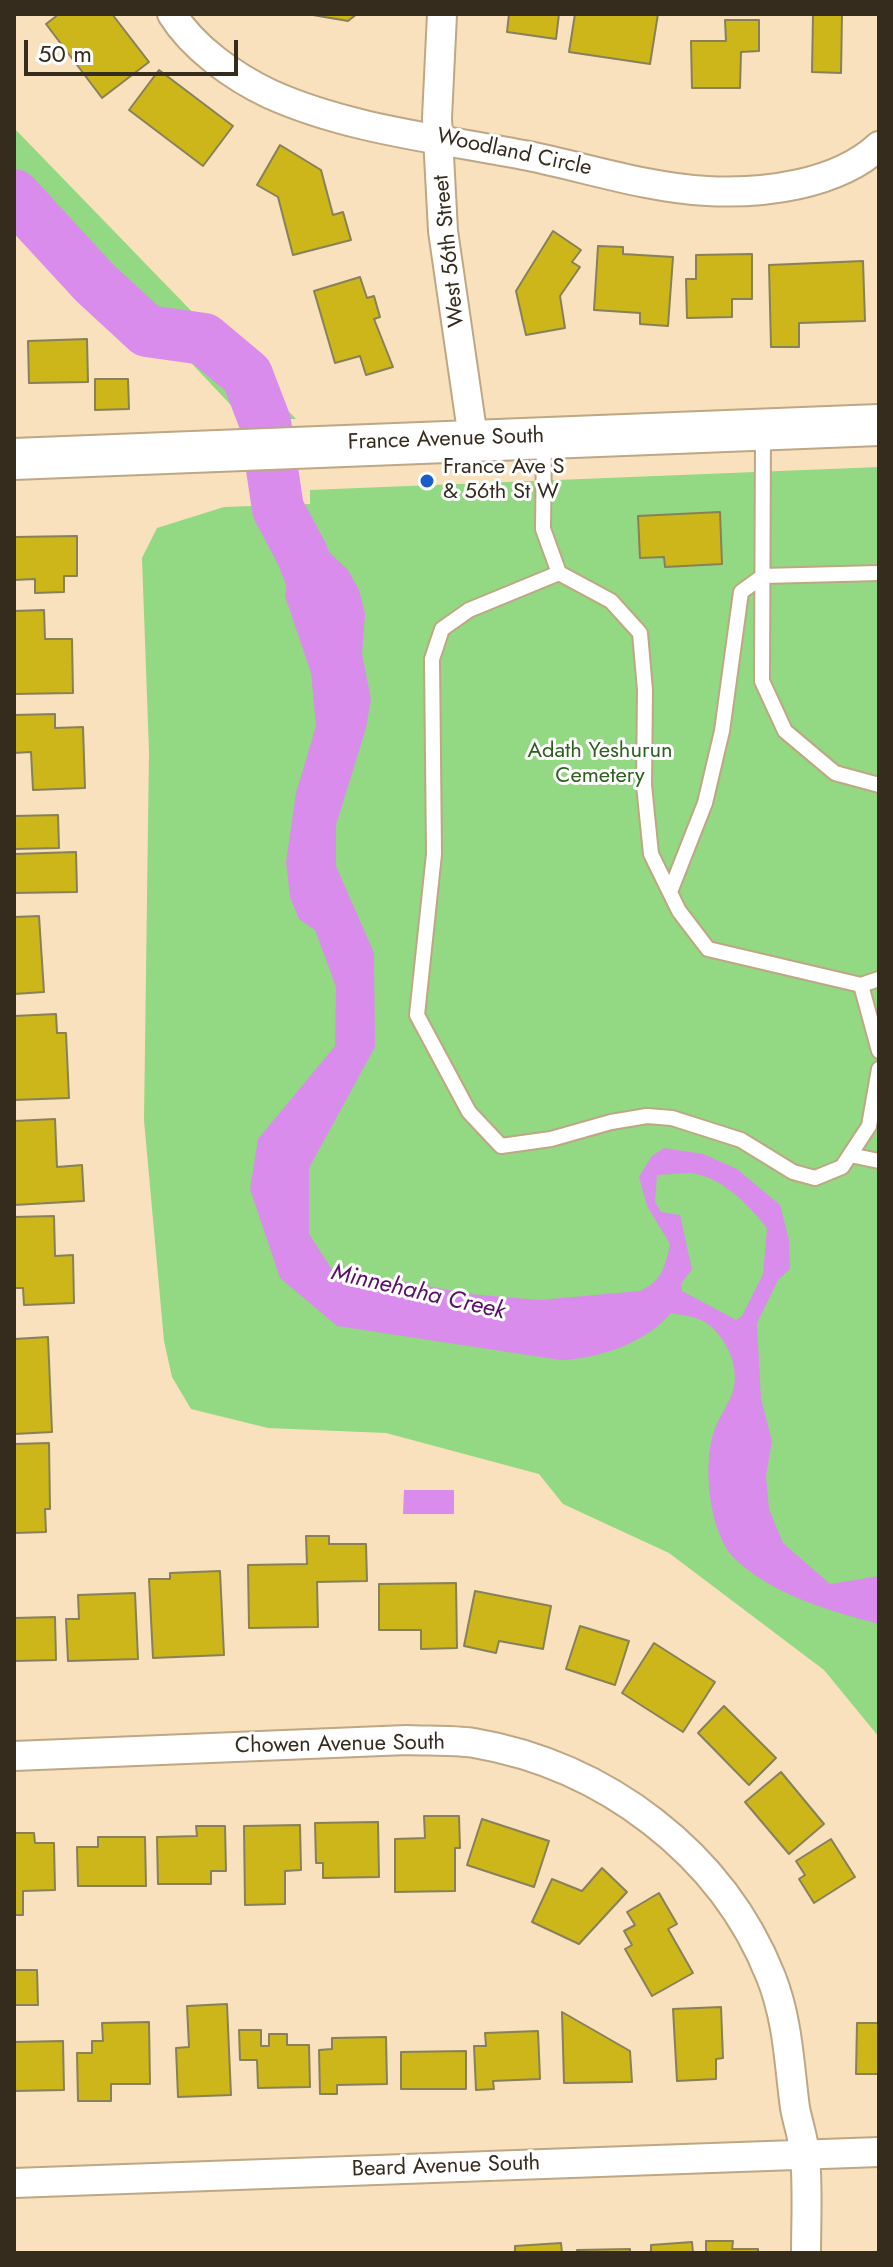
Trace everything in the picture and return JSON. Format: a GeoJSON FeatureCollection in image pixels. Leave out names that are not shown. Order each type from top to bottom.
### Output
{"type":"FeatureCollection","features":[{"type":"Feature","properties":{"kind":"main road","name":"France Avenue South"},"geometry":{"type":"LineString","coordinates":[[14,459],[289,445],[879,425]]}},
{"type":"Feature","properties":{"kind":"street","name":"Woodland Circle"},"geometry":{"type":"LineString","coordinates":[[172,14],[220,64],[268,93],[323,114],[707,191],[772,189],[833,174],[861,162],[879,146]]}},
{"type":"Feature","properties":{"kind":"street","name":"West 56th Street"},"geometry":{"type":"LineString","coordinates":[[442,14],[439,138],[443,231],[473,438]]}},
{"type":"Feature","properties":{"kind":"street","name":"Chowen Avenue South"},"geometry":{"type":"LineString","coordinates":[[14,1756],[407,1740],[472,1743],[536,1758],[597,1785],[653,1819],[701,1866],[741,1919],[771,1977],[789,2041],[795,2108],[805,2154]]}},
{"type":"Feature","properties":{"kind":"street","name":"Beard Avenue South"},"geometry":{"type":"LineString","coordinates":[[14,2183],[879,2152]]}},
{"type":"Feature","properties":{"kind":"street"},"geometry":{"type":"LineString","coordinates":[[805,2154],[806,2253]]}},
{"type":"Feature","properties":{"kind":"lane"},"geometry":{"type":"LineString","coordinates":[[763,429],[762,681],[785,731],[835,773],[879,785]]}},
{"type":"Feature","properties":{"kind":"lane"},"geometry":{"type":"LineString","coordinates":[[544,436],[543,529],[559,573],[611,601],[640,633],[645,690],[644,785],[651,854],[679,911],[708,949],[861,985],[879,979]]}},
{"type":"Feature","properties":{"kind":"lane"},"geometry":{"type":"LineString","coordinates":[[559,573],[469,610],[442,629],[432,659],[434,854],[417,1015],[469,1112],[501,1146],[551,1139],[611,1122],[647,1116],[672,1118],[741,1140],[793,1172],[815,1178],[842,1167],[869,1126],[879,1069]]}},
{"type":"Feature","properties":{"kind":"lane"},"geometry":{"type":"LineString","coordinates":[[670,892],[705,803],[722,731],[741,592],[763,576],[879,573]]}},
{"type":"Feature","properties":{"kind":"lane"},"geometry":{"type":"LineString","coordinates":[[861,985],[879,1051]]}},
{"type":"Feature","properties":{"kind":"lane"},"geometry":{"type":"LineString","coordinates":[[850,1155],[879,1161]]}},
{"type":"Feature","properties":{"kind":"green space"},"geometry":{"type":"Polygon","coordinates":[[[14,128],[296,419],[244,419],[14,175],[14,128]]]}},
{"type":"Feature","properties":{"kind":"green space","name":"Adath Yeshurun Cemetery"},"geometry":{"type":"Polygon","coordinates":[[[879,467],[879,1737],[824,1670],[669,1553],[563,1504],[539,1474],[386,1433],[268,1428],[191,1409],[172,1377],[164,1341],[144,1120],[149,752],[142,558],[157,528],[224,507],[310,504],[310,490],[879,467]]]}},
{"type":"Feature","properties":{"kind":"water"},"geometry":{"type":"Polygon","coordinates":[[[306,539],[329,552],[348,570],[359,590],[365,614],[362,654],[371,699],[366,728],[336,825],[336,866],[374,953],[375,1047],[309,1168],[309,1234],[331,1268],[470,1294],[539,1300],[640,1291],[653,1283],[661,1272],[670,1244],[647,1206],[639,1177],[652,1156],[664,1148],[703,1154],[737,1169],[780,1205],[789,1240],[790,1269],[778,1280],[757,1323],[761,1399],[772,1441],[766,1476],[769,1509],[783,1543],[830,1584],[879,1576],[879,1624],[784,1592],[750,1572],[726,1548],[710,1498],[709,1461],[714,1431],[730,1398],[735,1377],[728,1348],[716,1332],[701,1320],[671,1313],[661,1324],[635,1341],[605,1353],[560,1360],[337,1326],[280,1278],[250,1189],[258,1139],[335,1046],[336,987],[315,930],[299,919],[290,897],[286,862],[296,793],[316,726],[311,673],[285,596],[291,556],[306,539]],[[657,1175],[655,1202],[661,1212],[680,1215],[692,1270],[681,1283],[682,1291],[736,1320],[742,1316],[763,1274],[767,1228],[732,1192],[700,1175],[657,1175]]]}},
{"type":"Feature","properties":{"kind":"water"},"geometry":{"type":"Polygon","coordinates":[[[404,1490],[454,1490],[454,1514],[403,1514],[404,1490]]]}},
{"type":"Feature","properties":{"kind":"building"},"geometry":{"type":"Polygon","coordinates":[[[59,14],[112,14],[149,62],[102,98],[46,24],[59,14]]]}},
{"type":"Feature","properties":{"kind":"building"},"geometry":{"type":"Polygon","coordinates":[[[307,14],[357,14],[348,21],[307,14]]]}},
{"type":"Feature","properties":{"kind":"building"},"geometry":{"type":"Polygon","coordinates":[[[509,14],[559,14],[556,39],[507,32],[509,14]]]}},
{"type":"Feature","properties":{"kind":"building"},"geometry":{"type":"Polygon","coordinates":[[[575,14],[658,14],[650,64],[569,52],[575,14]]]}},
{"type":"Feature","properties":{"kind":"building"},"geometry":{"type":"Polygon","coordinates":[[[813,14],[842,14],[841,73],[812,72],[813,14]]]}},
{"type":"Feature","properties":{"kind":"building"},"geometry":{"type":"Polygon","coordinates":[[[725,20],[759,20],[759,51],[741,52],[740,88],[692,88],[691,41],[726,41],[725,20]]]}},
{"type":"Feature","properties":{"kind":"building"},"geometry":{"type":"Polygon","coordinates":[[[159,70],[233,126],[203,166],[129,110],[159,70]]]}},
{"type":"Feature","properties":{"kind":"building"},"geometry":{"type":"Polygon","coordinates":[[[280,145],[321,170],[333,215],[343,212],[351,240],[293,255],[278,197],[257,185],[280,145]]]}},
{"type":"Feature","properties":{"kind":"building"},"geometry":{"type":"Polygon","coordinates":[[[553,231],[581,250],[572,262],[580,267],[560,296],[565,328],[526,335],[516,291],[553,231]]]}},
{"type":"Feature","properties":{"kind":"building"},"geometry":{"type":"Polygon","coordinates":[[[598,246],[623,247],[623,254],[673,257],[668,326],[640,324],[640,313],[594,310],[598,246]]]}},
{"type":"Feature","properties":{"kind":"building"},"geometry":{"type":"Polygon","coordinates":[[[752,254],[752,299],[732,299],[732,317],[687,318],[686,279],[696,279],[696,255],[752,254]]]}},
{"type":"Feature","properties":{"kind":"building"},"geometry":{"type":"Polygon","coordinates":[[[863,261],[865,321],[799,323],[799,347],[771,347],[769,265],[863,261]]]}},
{"type":"Feature","properties":{"kind":"building"},"geometry":{"type":"Polygon","coordinates":[[[360,277],[367,298],[374,296],[380,317],[374,319],[393,367],[366,375],[360,356],[335,363],[314,291],[360,277]]]}},
{"type":"Feature","properties":{"kind":"building"},"geometry":{"type":"Polygon","coordinates":[[[87,339],[88,382],[29,383],[28,341],[87,339]]]}},
{"type":"Feature","properties":{"kind":"building"},"geometry":{"type":"Polygon","coordinates":[[[95,379],[128,379],[129,409],[95,410],[95,379]]]}},
{"type":"Feature","properties":{"kind":"building"},"geometry":{"type":"Polygon","coordinates":[[[720,512],[722,564],[665,567],[664,557],[640,558],[638,516],[720,512]]]}},
{"type":"Feature","properties":{"kind":"building"},"geometry":{"type":"Polygon","coordinates":[[[77,536],[77,576],[64,576],[64,592],[35,593],[35,579],[14,580],[14,537],[77,536]]]}},
{"type":"Feature","properties":{"kind":"building"},"geometry":{"type":"Polygon","coordinates":[[[44,610],[45,639],[72,639],[73,693],[14,694],[14,611],[44,610]]]}},
{"type":"Feature","properties":{"kind":"building"},"geometry":{"type":"Polygon","coordinates":[[[55,714],[55,728],[83,727],[85,788],[33,790],[31,752],[14,753],[14,715],[55,714]]]}},
{"type":"Feature","properties":{"kind":"building"},"geometry":{"type":"Polygon","coordinates":[[[58,815],[59,848],[14,849],[14,816],[58,815]]]}},
{"type":"Feature","properties":{"kind":"building"},"geometry":{"type":"Polygon","coordinates":[[[76,852],[77,892],[14,893],[14,854],[76,852]]]}},
{"type":"Feature","properties":{"kind":"building"},"geometry":{"type":"Polygon","coordinates":[[[39,916],[44,992],[14,994],[14,917],[39,916]]]}},
{"type":"Feature","properties":{"kind":"building"},"geometry":{"type":"Polygon","coordinates":[[[56,1014],[57,1033],[66,1033],[69,1098],[14,1100],[14,1016],[56,1014]]]}},
{"type":"Feature","properties":{"kind":"building"},"geometry":{"type":"Polygon","coordinates":[[[55,1119],[57,1167],[82,1165],[84,1201],[14,1205],[14,1121],[55,1119]]]}},
{"type":"Feature","properties":{"kind":"building"},"geometry":{"type":"Polygon","coordinates":[[[54,1216],[55,1256],[73,1255],[74,1303],[24,1305],[23,1288],[14,1288],[14,1217],[54,1216]]]}},
{"type":"Feature","properties":{"kind":"building"},"geometry":{"type":"Polygon","coordinates":[[[48,1337],[52,1432],[14,1434],[14,1339],[48,1337]]]}},
{"type":"Feature","properties":{"kind":"building"},"geometry":{"type":"Polygon","coordinates":[[[49,1443],[50,1509],[45,1509],[46,1532],[15,1533],[14,1444],[49,1443]]]}},
{"type":"Feature","properties":{"kind":"building"},"geometry":{"type":"Polygon","coordinates":[[[306,1536],[329,1536],[329,1544],[366,1544],[367,1581],[317,1582],[318,1627],[249,1628],[248,1565],[307,1564],[306,1536]]]}},
{"type":"Feature","properties":{"kind":"building"},"geometry":{"type":"Polygon","coordinates":[[[220,1571],[224,1655],[153,1658],[149,1579],[170,1579],[170,1573],[220,1571]]]}},
{"type":"Feature","properties":{"kind":"building"},"geometry":{"type":"Polygon","coordinates":[[[456,1583],[457,1648],[421,1649],[421,1630],[379,1630],[379,1584],[456,1583]]]}},
{"type":"Feature","properties":{"kind":"building"},"geometry":{"type":"Polygon","coordinates":[[[475,1591],[551,1606],[543,1649],[499,1641],[496,1653],[464,1646],[475,1591]]]}},
{"type":"Feature","properties":{"kind":"building"},"geometry":{"type":"Polygon","coordinates":[[[135,1593],[138,1659],[68,1661],[66,1619],[79,1619],[78,1595],[135,1593]]]}},
{"type":"Feature","properties":{"kind":"building"},"geometry":{"type":"Polygon","coordinates":[[[55,1617],[56,1660],[14,1661],[14,1618],[55,1617]]]}},
{"type":"Feature","properties":{"kind":"building"},"geometry":{"type":"Polygon","coordinates":[[[580,1626],[629,1641],[615,1685],[566,1669],[580,1626]]]}},
{"type":"Feature","properties":{"kind":"building"},"geometry":{"type":"Polygon","coordinates":[[[654,1643],[715,1682],[683,1732],[622,1693],[654,1643]]]}},
{"type":"Feature","properties":{"kind":"building"},"geometry":{"type":"Polygon","coordinates":[[[724,1706],[776,1758],[749,1785],[698,1733],[724,1706]]]}},
{"type":"Feature","properties":{"kind":"building"},"geometry":{"type":"Polygon","coordinates":[[[781,1772],[824,1824],[789,1854],[745,1802],[781,1772]]]}},
{"type":"Feature","properties":{"kind":"building"},"geometry":{"type":"Polygon","coordinates":[[[424,1816],[459,1816],[460,1848],[455,1848],[455,1891],[395,1892],[395,1839],[425,1838],[424,1816]]]}},
{"type":"Feature","properties":{"kind":"building"},"geometry":{"type":"Polygon","coordinates":[[[482,1819],[549,1841],[534,1887],[467,1865],[482,1819]]]}},
{"type":"Feature","properties":{"kind":"building"},"geometry":{"type":"Polygon","coordinates":[[[378,1822],[379,1877],[323,1878],[323,1863],[316,1863],[315,1823],[378,1822]]]}},
{"type":"Feature","properties":{"kind":"building"},"geometry":{"type":"Polygon","coordinates":[[[300,1825],[301,1870],[285,1871],[285,1904],[245,1905],[244,1826],[300,1825]]]}},
{"type":"Feature","properties":{"kind":"building"},"geometry":{"type":"Polygon","coordinates":[[[196,1826],[225,1826],[226,1871],[211,1871],[211,1884],[158,1884],[157,1837],[197,1836],[196,1826]]]}},
{"type":"Feature","properties":{"kind":"building"},"geometry":{"type":"Polygon","coordinates":[[[14,1833],[34,1833],[35,1843],[54,1843],[55,1890],[23,1891],[23,1915],[14,1915],[14,1833]]]}},
{"type":"Feature","properties":{"kind":"building"},"geometry":{"type":"Polygon","coordinates":[[[98,1837],[145,1837],[146,1886],[78,1886],[77,1847],[98,1847],[98,1837]]]}},
{"type":"Feature","properties":{"kind":"building"},"geometry":{"type":"Polygon","coordinates":[[[831,1839],[855,1877],[814,1903],[799,1879],[805,1875],[796,1861],[831,1839]]]}},
{"type":"Feature","properties":{"kind":"building"},"geometry":{"type":"Polygon","coordinates":[[[602,1868],[627,1892],[579,1944],[532,1922],[552,1879],[582,1891],[602,1868]]]}},
{"type":"Feature","properties":{"kind":"building"},"geometry":{"type":"Polygon","coordinates":[[[659,1893],[677,1924],[668,1929],[693,1973],[652,1996],[625,1949],[632,1945],[624,1931],[635,1925],[627,1912],[659,1893]]]}},
{"type":"Feature","properties":{"kind":"building"},"geometry":{"type":"Polygon","coordinates":[[[14,1970],[37,1970],[38,2005],[14,2005],[14,1970]]]}},
{"type":"Feature","properties":{"kind":"building"},"geometry":{"type":"Polygon","coordinates":[[[227,2004],[231,2095],[178,2097],[176,2048],[189,2047],[187,2006],[227,2004]]]}},
{"type":"Feature","properties":{"kind":"building"},"geometry":{"type":"Polygon","coordinates":[[[721,2007],[723,2058],[716,2059],[716,2079],[677,2081],[673,2009],[721,2007]]]}},
{"type":"Feature","properties":{"kind":"building"},"geometry":{"type":"Polygon","coordinates":[[[562,2012],[630,2051],[632,2082],[564,2083],[562,2012]]]}},
{"type":"Feature","properties":{"kind":"building"},"geometry":{"type":"Polygon","coordinates":[[[149,2022],[150,2084],[111,2084],[111,2101],[78,2101],[77,2053],[92,2053],[92,2041],[103,2041],[102,2023],[149,2022]]]}},
{"type":"Feature","properties":{"kind":"building"},"geometry":{"type":"Polygon","coordinates":[[[857,2023],[879,2023],[879,2074],[856,2074],[857,2023]]]}},
{"type":"Feature","properties":{"kind":"building"},"geometry":{"type":"Polygon","coordinates":[[[239,2030],[261,2030],[261,2046],[269,2046],[269,2034],[287,2034],[287,2045],[309,2045],[310,2087],[258,2088],[257,2060],[240,2060],[239,2030]]]}},
{"type":"Feature","properties":{"kind":"building"},"geometry":{"type":"Polygon","coordinates":[[[538,2031],[540,2079],[493,2081],[494,2089],[476,2090],[474,2046],[486,2046],[485,2033],[538,2031]]]}},
{"type":"Feature","properties":{"kind":"building"},"geometry":{"type":"Polygon","coordinates":[[[386,2037],[387,2084],[337,2085],[337,2094],[320,2094],[319,2050],[332,2049],[332,2038],[386,2037]]]}},
{"type":"Feature","properties":{"kind":"building"},"geometry":{"type":"Polygon","coordinates":[[[63,2041],[64,2090],[14,2091],[14,2042],[63,2041]]]}},
{"type":"Feature","properties":{"kind":"building"},"geometry":{"type":"Polygon","coordinates":[[[466,2051],[466,2089],[401,2089],[401,2052],[466,2051]]]}},
{"type":"Feature","properties":{"kind":"building"},"geometry":{"type":"Polygon","coordinates":[[[706,2241],[733,2241],[732,2249],[758,2249],[758,2253],[706,2253],[706,2241]]]}},
{"type":"Feature","properties":{"kind":"building"},"geometry":{"type":"Polygon","coordinates":[[[692,2242],[693,2253],[651,2253],[651,2245],[692,2242]]]}},
{"type":"Feature","properties":{"kind":"building"},"geometry":{"type":"Polygon","coordinates":[[[561,2243],[562,2253],[515,2253],[515,2246],[561,2243]]]}},
{"type":"Feature","properties":{"kind":"building"},"geometry":{"type":"Polygon","coordinates":[[[630,2249],[630,2253],[577,2253],[577,2250],[630,2249]]]}},
{"type":"Feature","properties":{"kind":"waterway","name":"Minnehaha Creek"},"geometry":{"type":"LineString","coordinates":[[14,195],[95,283],[147,331],[204,339],[247,375],[265,422],[278,509],[302,554],[325,613]]}},
{"type":"Feature","properties":{"kind":"place","name":"France Ave S & 56th St W"},"geometry":{"type":"Point","coordinates":[427,481]}}]}
